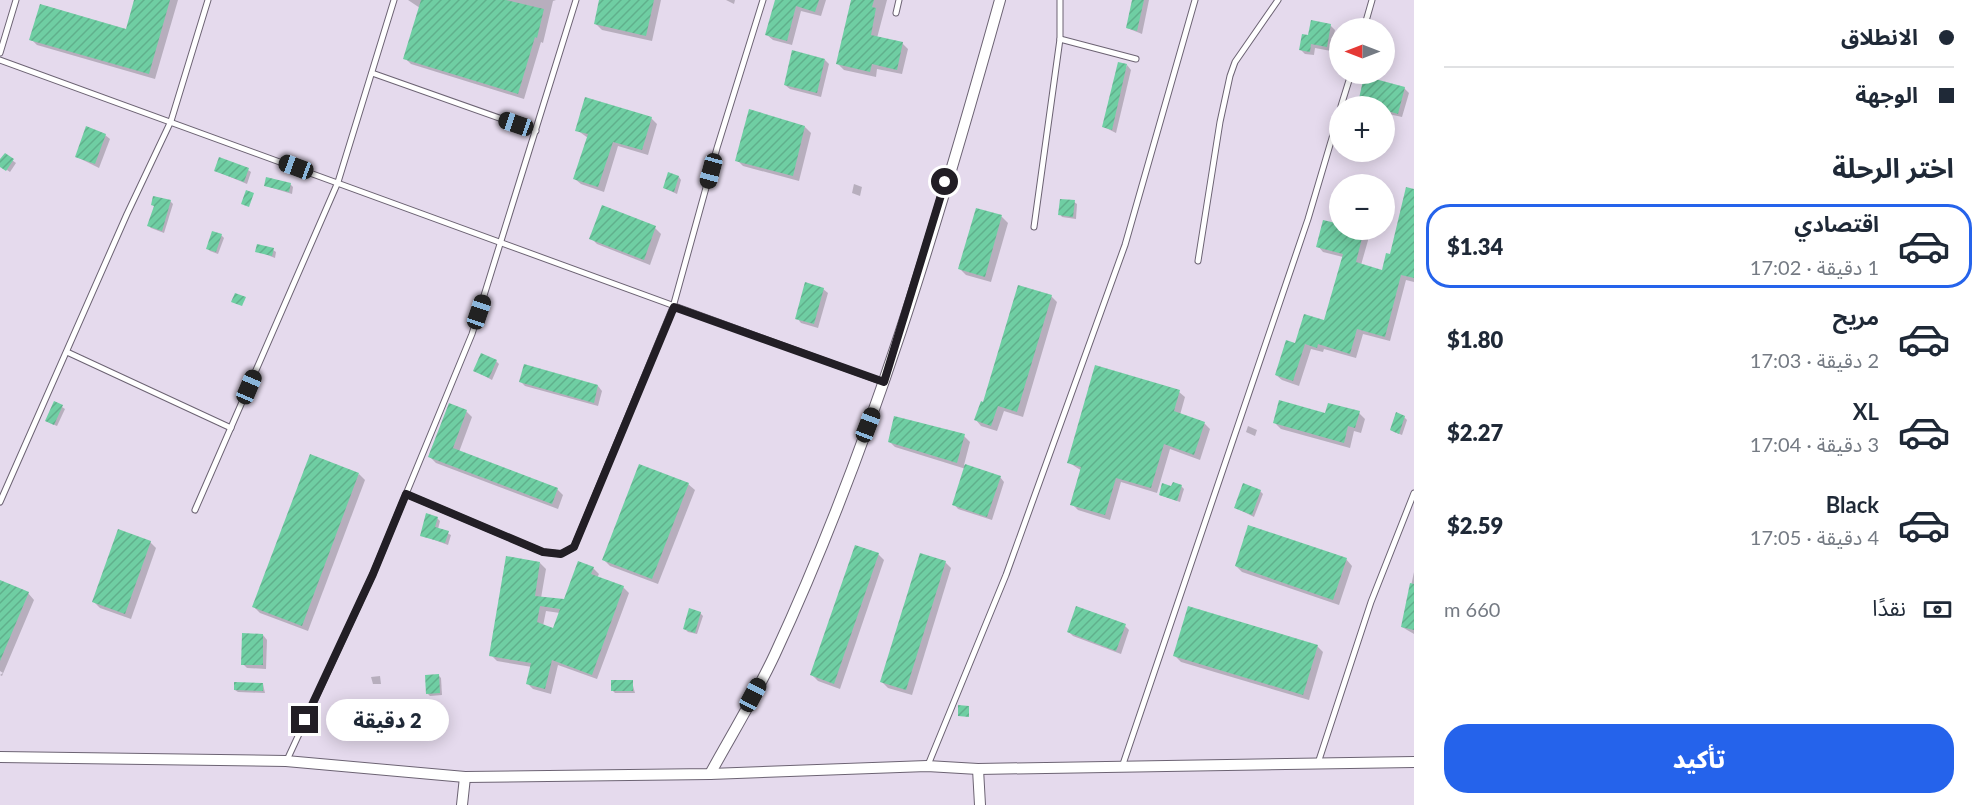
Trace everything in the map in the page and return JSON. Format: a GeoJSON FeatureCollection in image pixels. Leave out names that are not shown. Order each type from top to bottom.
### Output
{"type":"FeatureCollection","features":[{"type":"Feature","properties":{"kind":"street"},"geometry":{"type":"LineString","coordinates":[[710,774],[774,655],[827,531],[884,382],[1000,0]]}},
{"type":"Feature","properties":{"kind":"street"},"geometry":{"type":"LineString","coordinates":[[0,757],[286,761],[465,777],[710,774],[927,766],[978,769],[1414,762]]}},
{"type":"Feature","properties":{"kind":"street"},"geometry":{"type":"LineString","coordinates":[[978,769],[980,805]]}},
{"type":"Feature","properties":{"kind":"street"},"geometry":{"type":"LineString","coordinates":[[462,805],[465,777]]}},
{"type":"Feature","properties":{"kind":"lane"},"geometry":{"type":"LineString","coordinates":[[0,53],[16,0]]}},
{"type":"Feature","properties":{"kind":"lane"},"geometry":{"type":"LineString","coordinates":[[0,502],[127,214],[171,121],[208,0]]}},
{"type":"Feature","properties":{"kind":"lane"},"geometry":{"type":"LineString","coordinates":[[195,510],[338,182],[394,0]]}},
{"type":"Feature","properties":{"kind":"lane"},"geometry":{"type":"LineString","coordinates":[[286,761],[373,574],[472,334],[502,245],[576,0]]}},
{"type":"Feature","properties":{"kind":"lane"},"geometry":{"type":"LineString","coordinates":[[406,494],[543,552],[561,554],[574,547],[674,307],[717,148],[763,0]]}},
{"type":"Feature","properties":{"kind":"lane"},"geometry":{"type":"LineString","coordinates":[[896,13],[899,0]]}},
{"type":"Feature","properties":{"kind":"lane"},"geometry":{"type":"LineString","coordinates":[[1034,227],[1060,39],[1060,0]]}},
{"type":"Feature","properties":{"kind":"lane"},"geometry":{"type":"LineString","coordinates":[[927,766],[1006,575],[1125,244],[1195,0]]}},
{"type":"Feature","properties":{"kind":"lane"},"geometry":{"type":"LineString","coordinates":[[1198,261],[1220,122],[1230,76],[1235,62],[1278,0]]}},
{"type":"Feature","properties":{"kind":"lane"},"geometry":{"type":"LineString","coordinates":[[1367,18],[1372,0]]}},
{"type":"Feature","properties":{"kind":"lane"},"geometry":{"type":"LineString","coordinates":[[1060,39],[1136,59]]}},
{"type":"Feature","properties":{"kind":"lane"},"geometry":{"type":"LineString","coordinates":[[0,60],[338,182],[502,245],[884,382]]}},
{"type":"Feature","properties":{"kind":"lane"},"geometry":{"type":"LineString","coordinates":[[372,73],[536,131]]}},
{"type":"Feature","properties":{"kind":"lane"},"geometry":{"type":"LineString","coordinates":[[1122,767],[1304,231],[1329,148]]}},
{"type":"Feature","properties":{"kind":"lane"},"geometry":{"type":"LineString","coordinates":[[67,352],[231,428]]}},
{"type":"Feature","properties":{"kind":"lane"},"geometry":{"type":"LineString","coordinates":[[1318,763],[1371,602],[1414,493]]}},
{"type":"Feature","properties":{"kind":"building"},"geometry":{"type":"Polygon","coordinates":[[[134,0],[170,0],[149,74],[29,40],[40,4],[126,29],[134,0]]]}},
{"type":"Feature","properties":{"kind":"building"},"geometry":{"type":"Polygon","coordinates":[[[421,0],[506,0],[544,9],[518,94],[403,59],[421,0]]]}},
{"type":"Feature","properties":{"kind":"building"},"geometry":{"type":"Polygon","coordinates":[[[599,0],[654,0],[646,36],[594,24],[599,0]]]}},
{"type":"Feature","properties":{"kind":"building"},"geometry":{"type":"Polygon","coordinates":[[[775,0],[819,0],[815,12],[796,6],[787,41],[765,35],[775,0]]]}},
{"type":"Feature","properties":{"kind":"building"},"geometry":{"type":"Polygon","coordinates":[[[851,0],[874,0],[872,7],[876,8],[871,35],[903,42],[897,70],[872,64],[870,72],[836,64],[851,0]]]}},
{"type":"Feature","properties":{"kind":"building"},"geometry":{"type":"Polygon","coordinates":[[[1132,0],[1144,0],[1137,31],[1126,28],[1132,0]]]}},
{"type":"Feature","properties":{"kind":"building"},"geometry":{"type":"Polygon","coordinates":[[[1311,20],[1329,24],[1327,47],[1311,44],[1310,52],[1299,50],[1302,34],[1308,35],[1311,20]]]}},
{"type":"Feature","properties":{"kind":"building"},"geometry":{"type":"Polygon","coordinates":[[[792,50],[825,59],[817,93],[784,85],[792,50]]]}},
{"type":"Feature","properties":{"kind":"building"},"geometry":{"type":"Polygon","coordinates":[[[1118,62],[1127,64],[1112,130],[1102,127],[1118,62]]]}},
{"type":"Feature","properties":{"kind":"building"},"geometry":{"type":"Polygon","coordinates":[[[1362,84],[1394,84],[1405,87],[1398,114],[1395,113],[1395,96],[1360,96],[1362,84]]]}},
{"type":"Feature","properties":{"kind":"building"},"geometry":{"type":"Polygon","coordinates":[[[585,97],[652,117],[642,150],[613,142],[598,187],[573,179],[588,134],[575,131],[585,97]]]}},
{"type":"Feature","properties":{"kind":"building"},"geometry":{"type":"Polygon","coordinates":[[[749,109],[805,126],[793,176],[735,161],[749,109]]]}},
{"type":"Feature","properties":{"kind":"building"},"geometry":{"type":"Polygon","coordinates":[[[86,126],[106,134],[95,164],[75,157],[86,126]]]}},
{"type":"Feature","properties":{"kind":"building"},"geometry":{"type":"Polygon","coordinates":[[[5,153],[14,159],[6,171],[0,167],[0,159],[5,153]]]}},
{"type":"Feature","properties":{"kind":"building"},"geometry":{"type":"Polygon","coordinates":[[[219,157],[249,168],[244,182],[214,171],[219,157]]]}},
{"type":"Feature","properties":{"kind":"building"},"geometry":{"type":"Polygon","coordinates":[[[668,172],[679,176],[674,192],[663,188],[668,172]]]}},
{"type":"Feature","properties":{"kind":"building"},"geometry":{"type":"Polygon","coordinates":[[[266,177],[291,183],[289,192],[264,186],[266,177]]]}},
{"type":"Feature","properties":{"kind":"building"},"geometry":{"type":"Polygon","coordinates":[[[1406,187],[1414,189],[1414,278],[1401,275],[1385,337],[1357,329],[1350,354],[1318,344],[1317,348],[1305,344],[1293,381],[1275,375],[1286,340],[1295,343],[1304,314],[1324,320],[1343,254],[1316,247],[1323,220],[1329,221],[1329,240],[1362,240],[1356,262],[1382,270],[1386,253],[1390,254],[1395,240],[1406,187]]]}},
{"type":"Feature","properties":{"kind":"building"},"geometry":{"type":"Polygon","coordinates":[[[246,190],[254,193],[249,207],[241,204],[246,190]]]}},
{"type":"Feature","properties":{"kind":"building"},"geometry":{"type":"Polygon","coordinates":[[[153,196],[171,200],[162,231],[147,226],[154,206],[151,205],[153,196]]]}},
{"type":"Feature","properties":{"kind":"building"},"geometry":{"type":"Polygon","coordinates":[[[1060,199],[1075,200],[1073,217],[1058,215],[1060,199]]]}},
{"type":"Feature","properties":{"kind":"building"},"geometry":{"type":"Polygon","coordinates":[[[602,205],[656,226],[644,260],[589,239],[602,205]]]}},
{"type":"Feature","properties":{"kind":"building"},"geometry":{"type":"Polygon","coordinates":[[[976,208],[1002,215],[985,277],[958,269],[976,208]]]}},
{"type":"Feature","properties":{"kind":"building"},"geometry":{"type":"Polygon","coordinates":[[[212,231],[222,234],[216,252],[206,249],[212,231]]]}},
{"type":"Feature","properties":{"kind":"building"},"geometry":{"type":"Polygon","coordinates":[[[257,244],[274,248],[272,256],[255,252],[257,244]]]}},
{"type":"Feature","properties":{"kind":"building"},"geometry":{"type":"Polygon","coordinates":[[[805,282],[824,288],[814,324],[795,319],[805,282]]]}},
{"type":"Feature","properties":{"kind":"building"},"geometry":{"type":"Polygon","coordinates":[[[1018,285],[1052,295],[1017,412],[998,406],[991,426],[974,420],[981,401],[983,402],[1018,285]]]}},
{"type":"Feature","properties":{"kind":"building"},"geometry":{"type":"Polygon","coordinates":[[[235,293],[246,297],[242,306],[231,302],[235,293]]]}},
{"type":"Feature","properties":{"kind":"building"},"geometry":{"type":"Polygon","coordinates":[[[481,353],[497,360],[489,378],[473,371],[481,353]]]}},
{"type":"Feature","properties":{"kind":"building"},"geometry":{"type":"Polygon","coordinates":[[[524,364],[598,385],[594,403],[519,382],[524,364]]]}},
{"type":"Feature","properties":{"kind":"building"},"geometry":{"type":"Polygon","coordinates":[[[1095,365],[1180,390],[1174,411],[1205,422],[1194,455],[1164,444],[1151,488],[1116,478],[1105,515],[1070,505],[1081,467],[1067,463],[1095,365]]]}},
{"type":"Feature","properties":{"kind":"building"},"geometry":{"type":"Polygon","coordinates":[[[1279,400],[1325,413],[1328,403],[1360,411],[1355,428],[1348,426],[1344,443],[1273,423],[1279,400]]]}},
{"type":"Feature","properties":{"kind":"building"},"geometry":{"type":"Polygon","coordinates":[[[54,401],[63,405],[54,425],[45,421],[54,401]]]}},
{"type":"Feature","properties":{"kind":"building"},"geometry":{"type":"Polygon","coordinates":[[[449,403],[467,410],[453,448],[558,488],[552,504],[428,457],[449,403]]]}},
{"type":"Feature","properties":{"kind":"building"},"geometry":{"type":"Polygon","coordinates":[[[1396,412],[1405,416],[1399,434],[1390,430],[1396,412]]]}},
{"type":"Feature","properties":{"kind":"building"},"geometry":{"type":"Polygon","coordinates":[[[894,416],[965,434],[957,463],[888,442],[894,416]]]}},
{"type":"Feature","properties":{"kind":"building"},"geometry":{"type":"Polygon","coordinates":[[[310,454],[359,473],[302,626],[252,607],[310,454]]]}},
{"type":"Feature","properties":{"kind":"building"},"geometry":{"type":"Polygon","coordinates":[[[639,464],[689,483],[652,579],[602,560],[639,464]]]}},
{"type":"Feature","properties":{"kind":"building"},"geometry":{"type":"Polygon","coordinates":[[[965,464],[1001,476],[987,517],[952,505],[965,464]]]}},
{"type":"Feature","properties":{"kind":"building"},"geometry":{"type":"Polygon","coordinates":[[[1173,482],[1182,485],[1177,501],[1159,495],[1162,483],[1171,486],[1173,482]]]}},
{"type":"Feature","properties":{"kind":"building"},"geometry":{"type":"Polygon","coordinates":[[[1243,483],[1261,490],[1252,515],[1234,508],[1243,483]]]}},
{"type":"Feature","properties":{"kind":"building"},"geometry":{"type":"Polygon","coordinates":[[[426,513],[438,517],[435,527],[449,531],[445,543],[420,536],[426,513]]]}},
{"type":"Feature","properties":{"kind":"building"},"geometry":{"type":"Polygon","coordinates":[[[1248,525],[1347,558],[1333,600],[1235,566],[1248,525]]]}},
{"type":"Feature","properties":{"kind":"building"},"geometry":{"type":"Polygon","coordinates":[[[118,529],[151,541],[125,614],[92,602],[118,529]]]}},
{"type":"Feature","properties":{"kind":"building"},"geometry":{"type":"Polygon","coordinates":[[[855,545],[879,553],[834,684],[810,675],[855,545]]]}},
{"type":"Feature","properties":{"kind":"building"},"geometry":{"type":"Polygon","coordinates":[[[920,553],[946,561],[906,690],[880,682],[920,553]]]}},
{"type":"Feature","properties":{"kind":"building"},"geometry":{"type":"Polygon","coordinates":[[[506,556],[540,562],[535,596],[564,599],[578,561],[594,567],[591,574],[624,586],[592,675],[552,660],[545,689],[526,684],[531,663],[489,656],[506,556]],[[540,606],[537,622],[553,628],[560,609],[540,606]]]}},
{"type":"Feature","properties":{"kind":"building"},"geometry":{"type":"Polygon","coordinates":[[[0,580],[29,592],[0,661],[0,580]]]}},
{"type":"Feature","properties":{"kind":"building"},"geometry":{"type":"Polygon","coordinates":[[[1410,583],[1414,584],[1414,630],[1401,627],[1410,583]]]}},
{"type":"Feature","properties":{"kind":"building"},"geometry":{"type":"Polygon","coordinates":[[[1076,606],[1126,624],[1116,651],[1067,632],[1076,606]]]}},
{"type":"Feature","properties":{"kind":"building"},"geometry":{"type":"Polygon","coordinates":[[[1188,606],[1318,645],[1303,695],[1173,656],[1188,606]]]}},
{"type":"Feature","properties":{"kind":"building"},"geometry":{"type":"Polygon","coordinates":[[[689,608],[701,612],[695,633],[683,629],[689,608]]]}},
{"type":"Feature","properties":{"kind":"building"},"geometry":{"type":"Polygon","coordinates":[[[242,633],[263,634],[263,665],[241,665],[242,633]]]}},
{"type":"Feature","properties":{"kind":"building"},"geometry":{"type":"Polygon","coordinates":[[[439,674],[440,693],[426,694],[425,675],[439,674]]]}},
{"type":"Feature","properties":{"kind":"building"},"geometry":{"type":"Polygon","coordinates":[[[611,680],[633,680],[633,691],[611,691],[611,680]]]}},
{"type":"Feature","properties":{"kind":"building"},"geometry":{"type":"Polygon","coordinates":[[[234,682],[263,683],[263,691],[234,690],[234,682]]]}},
{"type":"Feature","properties":{"kind":"building"},"geometry":{"type":"Polygon","coordinates":[[[958,705],[969,706],[969,717],[958,716],[958,705]]]}},
{"type":"Feature","properties":{"kind":"route"},"geometry":{"type":"LineString","coordinates":[[305,720],[373,574],[406,494],[543,552],[561,554],[574,547],[674,307],[884,382],[945,182]]}}]}
